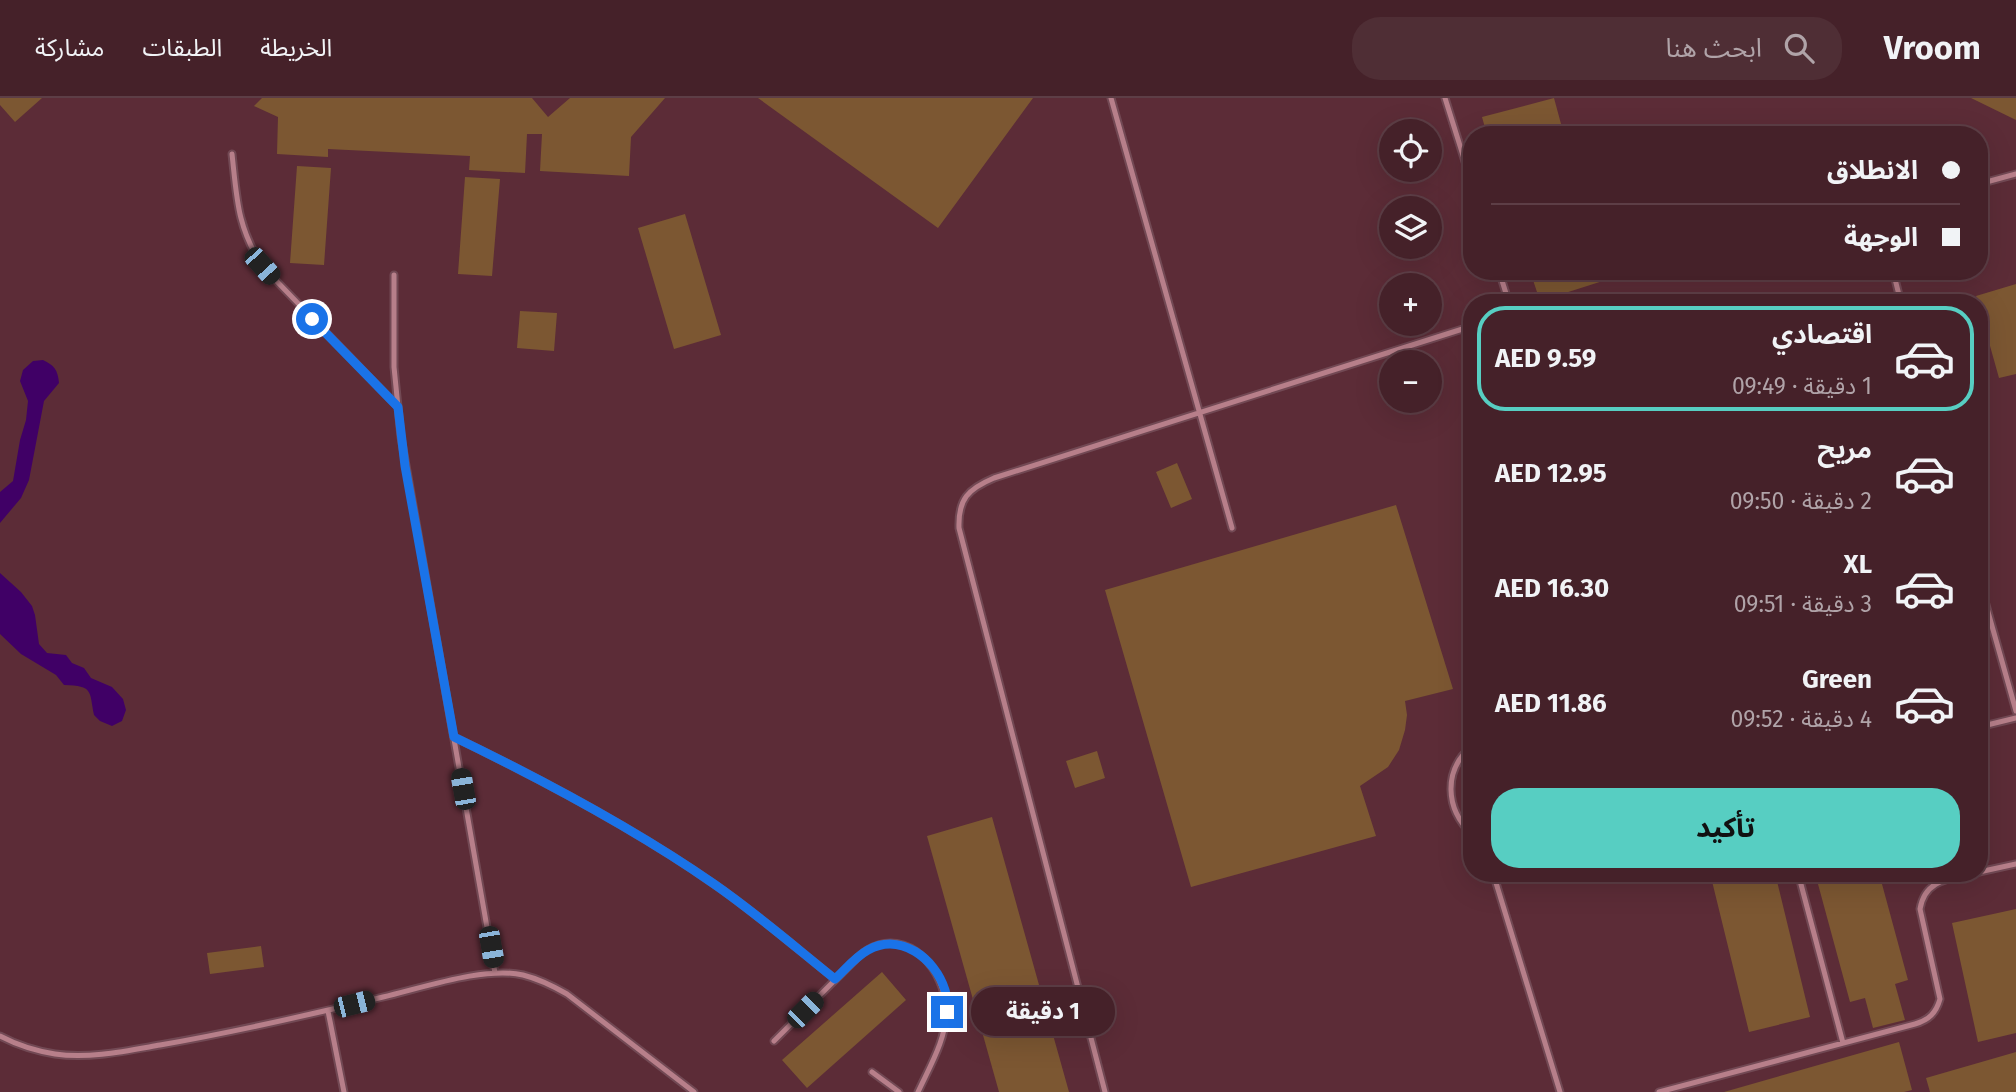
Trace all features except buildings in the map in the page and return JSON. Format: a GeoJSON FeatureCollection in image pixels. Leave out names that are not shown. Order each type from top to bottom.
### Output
{"type":"FeatureCollection","features":[{"type":"Feature","properties":{"kind":"lane"},"geometry":{"type":"LineString","coordinates":[[1111,98],[1232,528]]}},
{"type":"Feature","properties":{"kind":"lane"},"geometry":{"type":"LineString","coordinates":[[1445,98],[1463,155]]}},
{"type":"Feature","properties":{"kind":"lane"},"geometry":{"type":"LineString","coordinates":[[232,154],[241,225],[262,266],[398,407]]}},
{"type":"Feature","properties":{"kind":"lane"},"geometry":{"type":"LineString","coordinates":[[1988,182],[2016,174]]}},
{"type":"Feature","properties":{"kind":"lane"},"geometry":{"type":"LineString","coordinates":[[394,275],[393,327],[405,466],[495,973]]}},
{"type":"Feature","properties":{"kind":"lane"},"geometry":{"type":"LineString","coordinates":[[1105,1092],[959,528],[959,511],[965,496],[977,485],[994,478],[1463,329]]}},
{"type":"Feature","properties":{"kind":"lane"},"geometry":{"type":"LineString","coordinates":[[1988,612],[2016,711]]}},
{"type":"Feature","properties":{"kind":"lane"},"geometry":{"type":"LineString","coordinates":[[1988,725],[2016,718]]}},
{"type":"Feature","properties":{"kind":"lane"},"geometry":{"type":"LineString","coordinates":[[454,737],[551,786],[665,852],[758,916],[835,979]]}},
{"type":"Feature","properties":{"kind":"lane"},"geometry":{"type":"LineString","coordinates":[[1463,755],[1452,774],[1450,790],[1453,806],[1463,825]]}},
{"type":"Feature","properties":{"kind":"lane"},"geometry":{"type":"LineString","coordinates":[[1988,869],[2016,864]]}},
{"type":"Feature","properties":{"kind":"lane"},"geometry":{"type":"LineString","coordinates":[[1496,882],[1560,1092]]}},
{"type":"Feature","properties":{"kind":"lane"},"geometry":{"type":"LineString","coordinates":[[1800,882],[1843,1043]]}},
{"type":"Feature","properties":{"kind":"lane"},"geometry":{"type":"LineString","coordinates":[[1659,1092],[1915,1024],[1932,1016],[1940,999],[1920,909],[1926,892],[1940,882]]}},
{"type":"Feature","properties":{"kind":"lane"},"geometry":{"type":"LineString","coordinates":[[774,1041],[868,949],[886,944],[905,946],[921,954],[933,968],[945,990],[947,1012],[943,1034],[918,1092]]}},
{"type":"Feature","properties":{"kind":"lane"},"geometry":{"type":"LineString","coordinates":[[0,1036],[17,1044],[55,1054],[94,1055],[198,1039],[462,978],[495,973],[521,974],[545,982],[567,994],[694,1092]]}},
{"type":"Feature","properties":{"kind":"lane"},"geometry":{"type":"LineString","coordinates":[[328,1011],[344,1092]]}},
{"type":"Feature","properties":{"kind":"lane"},"geometry":{"type":"LineString","coordinates":[[872,1072],[900,1092]]}},
{"type":"Feature","properties":{"kind":"shaded area"},"geometry":{"type":"Polygon","coordinates":[[[43,360],[55,368],[59,383],[44,401],[29,480],[21,498],[0,523],[0,492],[13,481],[26,420],[28,401],[20,381],[23,370],[33,361],[43,360]]]}},
{"type":"Feature","properties":{"kind":"shaded area"},"geometry":{"type":"Polygon","coordinates":[[[0,573],[32,606],[39,644],[47,653],[66,655],[72,663],[84,668],[91,678],[112,687],[123,699],[126,710],[122,721],[112,726],[100,721],[94,715],[88,691],[81,687],[64,685],[56,675],[21,654],[0,634],[0,573]]]}},
{"type":"Feature","properties":{"kind":"route"},"geometry":{"type":"LineString","coordinates":[[312,319],[398,407],[405,466],[454,737],[541,780],[665,852],[758,916],[835,979],[868,949],[886,944],[905,946],[921,954],[933,968],[945,990],[947,1012]]}}]}
